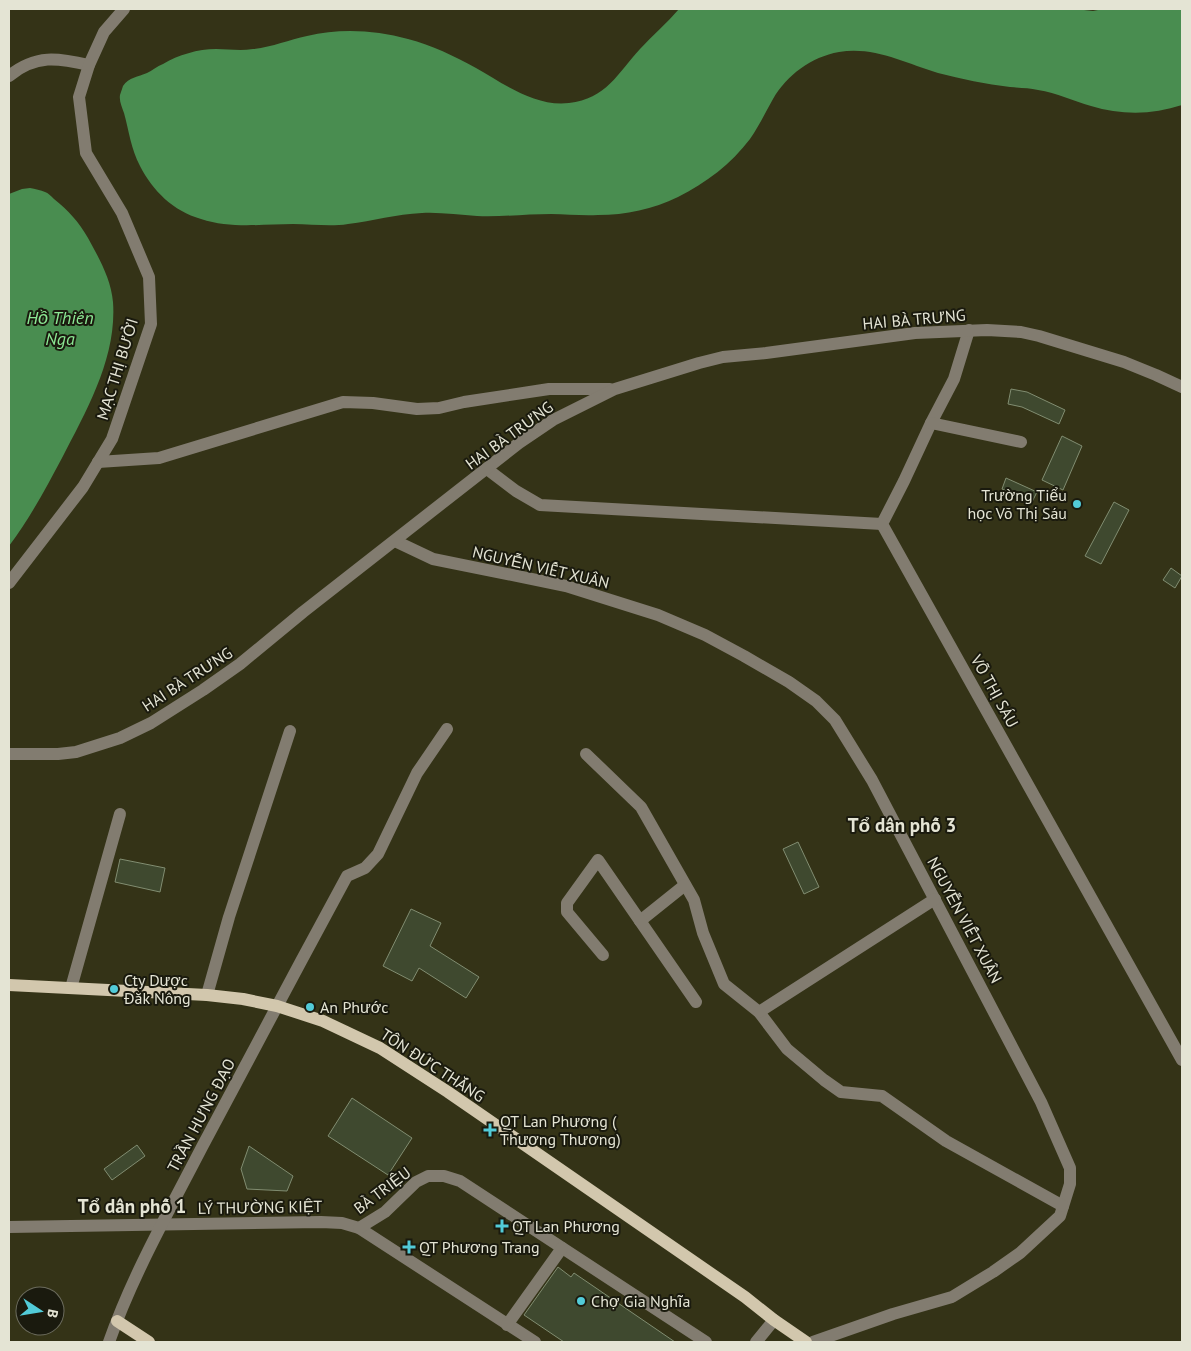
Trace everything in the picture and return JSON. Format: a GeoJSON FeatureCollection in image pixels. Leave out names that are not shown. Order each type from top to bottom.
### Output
{"type":"FeatureCollection","features":[{"type":"Feature","properties":{"kind":"main road","name":"TÔN ĐỨC THẮNG"},"geometry":{"type":"LineString","coordinates":[[9,985],[207,995],[243,999],[277,1006],[323,1021],[380,1048],[448,1092],[745,1297],[806,1342]]}},
{"type":"Feature","properties":{"kind":"main road"},"geometry":{"type":"LineString","coordinates":[[117,1321],[150,1342]]}},
{"type":"Feature","properties":{"kind":"street","name":"MẠC THỊ BƯỞI"},"geometry":{"type":"LineString","coordinates":[[9,584],[83,487],[112,439],[151,324],[149,277],[122,214],[86,153],[79,98],[89,66],[104,32],[124,9]]}},
{"type":"Feature","properties":{"kind":"street"},"geometry":{"type":"LineString","coordinates":[[9,76],[14,71],[34,62],[47,59],[65,60],[89,66]]}},
{"type":"Feature","properties":{"kind":"street"},"geometry":{"type":"LineString","coordinates":[[487,470],[516,491],[540,505],[882,524],[954,379],[969,330]]}},
{"type":"Feature","properties":{"kind":"street","name":"HAI BÀ TRƯNG"},"geometry":{"type":"LineString","coordinates":[[9,754],[76,752],[120,738],[150,723],[240,664],[519,443],[553,420],[614,389],[723,357],[915,333],[969,330],[1021,332],[1039,336],[1124,362],[1182,387]]}},
{"type":"Feature","properties":{"kind":"street"},"geometry":{"type":"LineString","coordinates":[[98,462],[159,458],[343,402],[373,403],[417,409],[549,389],[614,389]]}},
{"type":"Feature","properties":{"kind":"street"},"geometry":{"type":"LineString","coordinates":[[931,422],[1021,442]]}},
{"type":"Feature","properties":{"kind":"street","name":"VÕ THỊ SÁU"},"geometry":{"type":"LineString","coordinates":[[882,524],[1182,1060]]}},
{"type":"Feature","properties":{"kind":"street","name":"NGUYỄN VIẾT XUÂN"},"geometry":{"type":"LineString","coordinates":[[395,541],[433,559],[566,586],[658,615],[705,635],[789,682],[816,701],[836,720],[872,780],[935,898],[1041,1102],[1070,1168],[1070,1184],[1060,1216],[1020,1253],[993,1272],[952,1297],[893,1314],[813,1342]]}},
{"type":"Feature","properties":{"kind":"street","name":"TRẦN HƯNG ĐẠO"},"geometry":{"type":"LineString","coordinates":[[109,1342],[136,1274],[277,1006],[348,876],[365,868],[378,854],[417,773],[447,729]]}},
{"type":"Feature","properties":{"kind":"street"},"geometry":{"type":"LineString","coordinates":[[207,995],[229,917],[290,731]]}},
{"type":"Feature","properties":{"kind":"street"},"geometry":{"type":"LineString","coordinates":[[586,754],[641,807],[694,900],[703,933],[724,984],[759,1012],[787,1049],[841,1092],[882,1096],[946,1141],[1063,1206]]}},
{"type":"Feature","properties":{"kind":"street"},"geometry":{"type":"LineString","coordinates":[[71,988],[120,814]]}},
{"type":"Feature","properties":{"kind":"street"},"geometry":{"type":"LineString","coordinates":[[604,955],[567,912],[567,903],[598,860],[696,1002]]}},
{"type":"Feature","properties":{"kind":"street"},"geometry":{"type":"LineString","coordinates":[[640,921],[685,885]]}},
{"type":"Feature","properties":{"kind":"street"},"geometry":{"type":"LineString","coordinates":[[759,1012],[935,898]]}},
{"type":"Feature","properties":{"kind":"street","name":"BÀ TRIỆU"},"geometry":{"type":"LineString","coordinates":[[359,1228],[385,1212],[416,1182],[428,1176],[444,1176],[460,1181],[706,1342]]}},
{"type":"Feature","properties":{"kind":"street","name":"LÝ THƯỜNG KIỆT"},"geometry":{"type":"LineString","coordinates":[[9,1227],[342,1223],[359,1228],[534,1342]]}},
{"type":"Feature","properties":{"kind":"street"},"geometry":{"type":"LineString","coordinates":[[508,1325],[562,1248]]}},
{"type":"Feature","properties":{"kind":"street"},"geometry":{"type":"LineString","coordinates":[[756,1342],[774,1320]]}},
{"type":"Feature","properties":{"kind":"water"},"geometry":{"type":"Polygon","coordinates":[[[679,9],[1075,9],[1093,11],[1103,9],[1182,9],[1182,105],[1148,112],[1114,111],[1091,106],[1045,91],[974,81],[938,73],[877,53],[865,51],[839,52],[819,58],[801,68],[785,82],[750,139],[735,157],[717,172],[698,186],[678,197],[649,208],[608,215],[486,216],[429,213],[403,215],[341,225],[247,225],[224,224],[201,219],[181,211],[165,199],[151,184],[137,160],[120,100],[123,86],[128,81],[188,53],[209,49],[253,49],[319,33],[358,31],[396,36],[426,44],[459,59],[532,98],[556,103],[582,101],[610,84],[640,49],[679,9]]]}},
{"type":"Feature","properties":{"kind":"water","name":"Hồ Thiên Nga"},"geometry":{"type":"Polygon","coordinates":[[[30,188],[46,192],[69,212],[85,232],[110,285],[113,302],[113,323],[105,363],[90,402],[44,492],[9,546],[9,194],[30,188]]]}},
{"type":"Feature","properties":{"kind":"building"},"geometry":{"type":"Polygon","coordinates":[[[1011,389],[1027,392],[1065,410],[1059,424],[1022,407],[1008,404],[1011,389]]]}},
{"type":"Feature","properties":{"kind":"building"},"geometry":{"type":"Polygon","coordinates":[[[1062,436],[1082,446],[1063,490],[1042,480],[1062,436]]]}},
{"type":"Feature","properties":{"kind":"building"},"geometry":{"type":"Polygon","coordinates":[[[1006,478],[1037,492],[1032,502],[1002,489],[1006,478]]]}},
{"type":"Feature","properties":{"kind":"building"},"geometry":{"type":"Polygon","coordinates":[[[1114,502],[1129,510],[1101,564],[1085,556],[1114,502]]]}},
{"type":"Feature","properties":{"kind":"building"},"geometry":{"type":"Polygon","coordinates":[[[1171,568],[1182,576],[1175,588],[1163,580],[1171,568]]]}},
{"type":"Feature","properties":{"kind":"building"},"geometry":{"type":"Polygon","coordinates":[[[798,842],[819,887],[804,894],[783,849],[798,842]]]}},
{"type":"Feature","properties":{"kind":"building"},"geometry":{"type":"Polygon","coordinates":[[[120,859],[165,868],[160,892],[115,882],[120,859]]]}},
{"type":"Feature","properties":{"kind":"building"},"geometry":{"type":"Polygon","coordinates":[[[411,909],[441,923],[430,946],[479,977],[466,998],[419,968],[412,981],[383,966],[411,909]]]}},
{"type":"Feature","properties":{"kind":"building"},"geometry":{"type":"Polygon","coordinates":[[[352,1098],[412,1138],[388,1175],[328,1136],[352,1098]]]}},
{"type":"Feature","properties":{"kind":"building"},"geometry":{"type":"Polygon","coordinates":[[[137,1145],[145,1156],[112,1180],[104,1169],[137,1145]]]}},
{"type":"Feature","properties":{"kind":"building"},"geometry":{"type":"Polygon","coordinates":[[[249,1146],[293,1176],[287,1191],[247,1189],[241,1169],[249,1146]]]}},
{"type":"Feature","properties":{"kind":"building","name":"Chợ Gia Nghĩa"},"geometry":{"type":"Polygon","coordinates":[[[558,1267],[571,1277],[574,1273],[675,1342],[564,1342],[524,1315],[558,1267]]]}},
{"type":"Feature","properties":{"kind":"place","name":"Trường Tiểu học Võ Thị Sáu"},"geometry":{"type":"Point","coordinates":[1077,504]}},
{"type":"Feature","properties":{"kind":"place","name":"Cty Dược Đăk Nông"},"geometry":{"type":"Point","coordinates":[114,989]}},
{"type":"Feature","properties":{"kind":"place","name":"An Phước"},"geometry":{"type":"Point","coordinates":[310,1007]}},
{"type":"Feature","properties":{"kind":"place","name":"QT Lan Phương ( Thương Thương)"},"geometry":{"type":"Point","coordinates":[490,1130]}},
{"type":"Feature","properties":{"kind":"place","name":"QT Lan Phương"},"geometry":{"type":"Point","coordinates":[502,1226]}},
{"type":"Feature","properties":{"kind":"place","name":"QT Phương Trang"},"geometry":{"type":"Point","coordinates":[409,1247]}},
{"type":"Feature","properties":{"kind":"place","name":"Chợ Gia Nghĩa"},"geometry":{"type":"Point","coordinates":[581,1301]}},
{"type":"Feature","properties":{"kind":"district","name":"Tổ dân phố 3"},"geometry":{"type":"Point","coordinates":[902,825]}},
{"type":"Feature","properties":{"kind":"district","name":"Tổ dân phố 1"},"geometry":{"type":"Point","coordinates":[132,1206]}}]}
